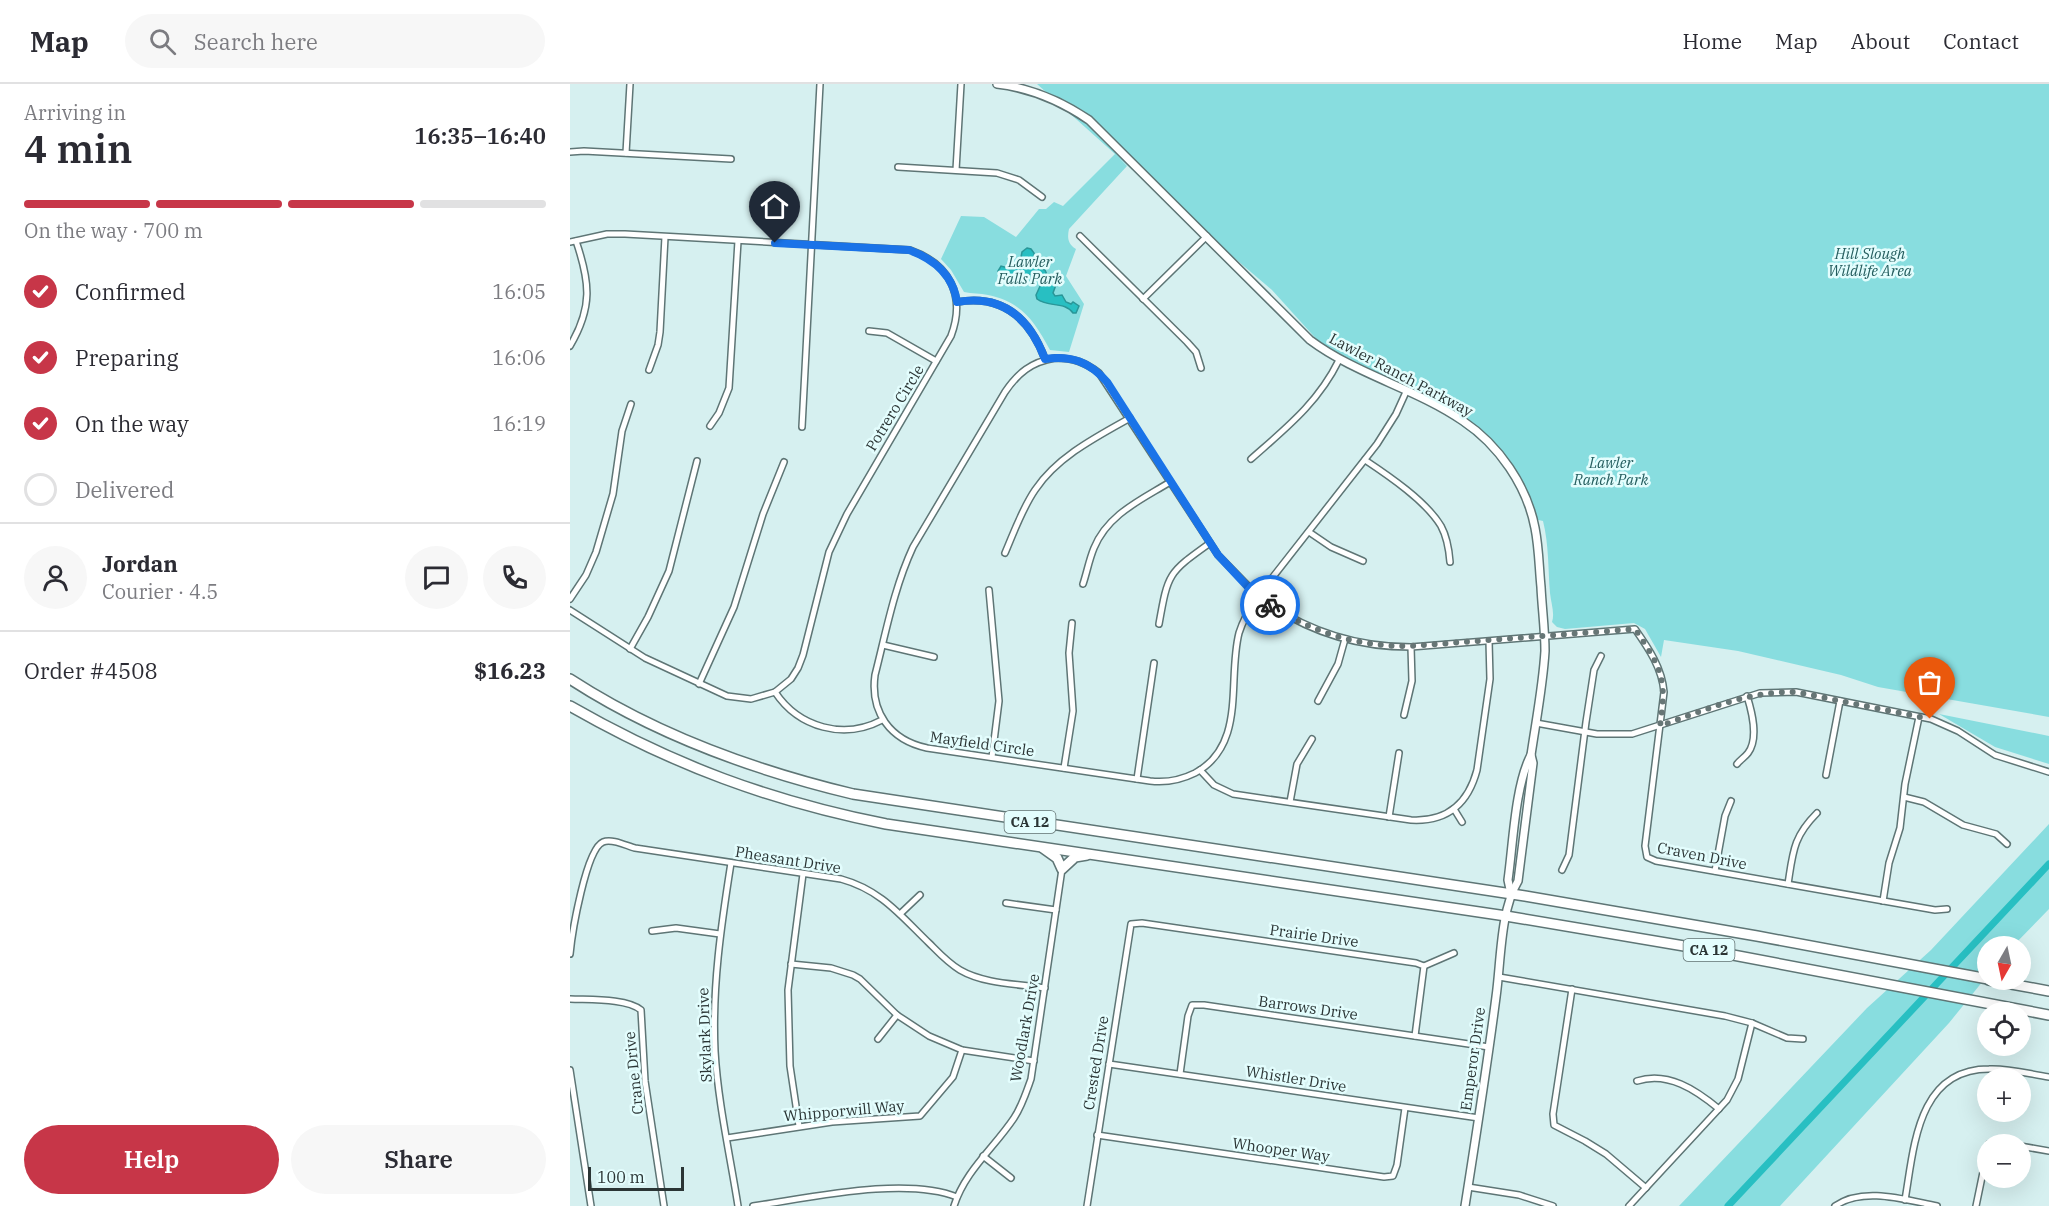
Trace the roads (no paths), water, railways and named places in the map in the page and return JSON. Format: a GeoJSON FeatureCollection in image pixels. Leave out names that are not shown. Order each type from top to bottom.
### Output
{"type":"FeatureCollection","features":[{"type":"Feature","properties":{"kind":"highway","name":"CA 12"},"geometry":{"type":"LineString","coordinates":[[570,679],[643,720],[721,755],[788,778],[853,794],[1671,920],[1977,977]]}},
{"type":"Feature","properties":{"kind":"highway","name":"CA 12"},"geometry":{"type":"LineString","coordinates":[[570,706],[633,741],[713,776],[783,800],[886,824],[1506,916],[1696,948],[2049,1015]]}},
{"type":"Feature","properties":{"kind":"highway"},"geometry":{"type":"LineString","coordinates":[[1041,846],[1057,858],[1062,869],[1075,857],[1092,854]]}},
{"type":"Feature","properties":{"kind":"highway","name":"CA 12"},"geometry":{"type":"LineString","coordinates":[[2031,987],[2049,991]]}},
{"type":"Feature","properties":{"kind":"street"},"geometry":{"type":"LineString","coordinates":[[626,153],[630,84]]}},
{"type":"Feature","properties":{"kind":"street"},"geometry":{"type":"LineString","coordinates":[[802,427],[820,84]]}},
{"type":"Feature","properties":{"kind":"street"},"geometry":{"type":"LineString","coordinates":[[956,170],[961,84]]}},
{"type":"Feature","properties":{"kind":"street","name":"Lawler Ranch Parkway"},"geometry":{"type":"LineString","coordinates":[[997,84],[1040,93],[1075,110],[1089,120],[1310,340],[1339,360],[1445,410],[1465,422],[1480,434],[1505,461],[1521,487],[1529,504],[1538,546],[1544,637],[1543,669],[1531,755],[1527,762],[1519,795],[1508,880],[1510,894],[1506,916]]}},
{"type":"Feature","properties":{"kind":"street"},"geometry":{"type":"LineString","coordinates":[[570,152],[731,159]]}},
{"type":"Feature","properties":{"kind":"street"},"geometry":{"type":"LineString","coordinates":[[898,167],[1007,176],[1019,180],[1042,197]]}},
{"type":"Feature","properties":{"kind":"street"},"geometry":{"type":"LineString","coordinates":[[570,346],[584,319],[587,304],[586,276],[573,242],[607,234],[909,250],[934,261],[944,271],[957,302],[977,300],[992,303],[1015,314],[1025,322],[1035,335],[1045,359]]}},
{"type":"Feature","properties":{"kind":"street"},"geometry":{"type":"LineString","coordinates":[[1080,236],[1196,352],[1201,368]]}},
{"type":"Feature","properties":{"kind":"street"},"geometry":{"type":"LineString","coordinates":[[1143,299],[1207,236]]}},
{"type":"Feature","properties":{"kind":"street"},"geometry":{"type":"LineString","coordinates":[[649,370],[660,332],[665,237]]}},
{"type":"Feature","properties":{"kind":"street"},"geometry":{"type":"LineString","coordinates":[[710,426],[725,400],[732,373],[738,241]]}},
{"type":"Feature","properties":{"kind":"street","name":"Potrero Circle"},"geometry":{"type":"LineString","coordinates":[[775,692],[791,679],[798,668],[830,552],[842,523],[951,336],[955,326],[957,302]]}},
{"type":"Feature","properties":{"kind":"street"},"geometry":{"type":"LineString","coordinates":[[869,331],[887,333],[936,362]]}},
{"type":"Feature","properties":{"kind":"street"},"geometry":{"type":"LineString","coordinates":[[570,610],[630,649],[727,696],[751,699],[775,692],[788,709],[822,728],[846,730],[861,728],[882,720],[875,699],[874,686],[900,578],[922,531],[1005,392],[1024,369],[1045,359],[1069,358],[1090,366],[1107,382],[1210,543],[1232,571],[1258,596],[1301,623],[1344,639],[1377,645],[1411,646],[1635,629],[1653,657],[1663,679],[1664,692],[1660,726]]}},
{"type":"Feature","properties":{"kind":"street"},"geometry":{"type":"LineString","coordinates":[[1251,459],[1311,404],[1321,392],[1339,360]]}},
{"type":"Feature","properties":{"kind":"street","name":"Mayfield Circle"},"geometry":{"type":"LineString","coordinates":[[882,720],[899,737],[910,744],[927,748],[1161,782],[1170,782],[1200,770],[1217,754],[1227,736],[1232,713],[1239,633],[1247,614],[1258,596],[1388,428],[1406,392]]}},
{"type":"Feature","properties":{"kind":"street"},"geometry":{"type":"LineString","coordinates":[[570,599],[586,576],[596,552],[613,494],[622,431],[631,404]]}},
{"type":"Feature","properties":{"kind":"street"},"geometry":{"type":"LineString","coordinates":[[1005,553],[1028,501],[1047,475],[1071,454],[1130,418]]}},
{"type":"Feature","properties":{"kind":"street"},"geometry":{"type":"LineString","coordinates":[[1365,460],[1432,513],[1446,538],[1450,562]]}},
{"type":"Feature","properties":{"kind":"street"},"geometry":{"type":"LineString","coordinates":[[630,649],[669,571],[697,461]]}},
{"type":"Feature","properties":{"kind":"street"},"geometry":{"type":"LineString","coordinates":[[699,684],[734,606],[763,514],[784,462]]}},
{"type":"Feature","properties":{"kind":"street"},"geometry":{"type":"LineString","coordinates":[[1083,584],[1094,548],[1106,527],[1123,511],[1170,482]]}},
{"type":"Feature","properties":{"kind":"street"},"geometry":{"type":"LineString","coordinates":[[1309,532],[1331,547],[1363,561]]}},
{"type":"Feature","properties":{"kind":"street"},"geometry":{"type":"LineString","coordinates":[[1159,624],[1164,595],[1175,570],[1210,543]]}},
{"type":"Feature","properties":{"kind":"street"},"geometry":{"type":"LineString","coordinates":[[988,590],[999,701],[992,757]]}},
{"type":"Feature","properties":{"kind":"street"},"geometry":{"type":"LineString","coordinates":[[1064,768],[1073,711],[1069,653],[1072,623]]}},
{"type":"Feature","properties":{"kind":"street"},"geometry":{"type":"LineString","coordinates":[[1318,701],[1338,664],[1344,639]]}},
{"type":"Feature","properties":{"kind":"street"},"geometry":{"type":"LineString","coordinates":[[1200,770],[1207,779],[1222,790],[1233,794],[1389,817],[1423,820],[1444,815],[1454,809],[1470,792],[1477,770],[1490,679],[1489,641]]}},
{"type":"Feature","properties":{"kind":"street"},"geometry":{"type":"LineString","coordinates":[[883,645],[934,657]]}},
{"type":"Feature","properties":{"kind":"street"},"geometry":{"type":"LineString","coordinates":[[1404,714],[1413,681],[1411,646]]}},
{"type":"Feature","properties":{"kind":"street"},"geometry":{"type":"LineString","coordinates":[[1562,870],[1569,855],[1594,670],[1601,656]]}},
{"type":"Feature","properties":{"kind":"street"},"geometry":{"type":"LineString","coordinates":[[1137,779],[1154,663]]}},
{"type":"Feature","properties":{"kind":"street"},"geometry":{"type":"LineString","coordinates":[[1536,723],[1614,735],[1632,734],[1747,696],[1796,692],[1943,724],[1995,755],[2049,772]]}},
{"type":"Feature","properties":{"kind":"street"},"geometry":{"type":"LineString","coordinates":[[1737,764],[1748,753],[1752,744],[1752,719],[1747,696]]}},
{"type":"Feature","properties":{"kind":"street"},"geometry":{"type":"LineString","coordinates":[[1826,775],[1840,701]]}},
{"type":"Feature","properties":{"kind":"street"},"geometry":{"type":"LineString","coordinates":[[1883,901],[1889,863],[1900,828],[1919,717]]}},
{"type":"Feature","properties":{"kind":"street","name":"Craven Drive"},"geometry":{"type":"LineString","coordinates":[[1660,726],[1645,846],[1647,857],[1656,861],[1883,901],[1935,910],[1947,909]]}},
{"type":"Feature","properties":{"kind":"street"},"geometry":{"type":"LineString","coordinates":[[1290,802],[1297,764],[1312,740]]}},
{"type":"Feature","properties":{"kind":"street"},"geometry":{"type":"LineString","coordinates":[[1389,817],[1399,753]]}},
{"type":"Feature","properties":{"kind":"street"},"geometry":{"type":"LineString","coordinates":[[1904,797],[1924,802],[1963,825],[1996,834],[2007,843]]}},
{"type":"Feature","properties":{"kind":"street"},"geometry":{"type":"LineString","coordinates":[[1715,871],[1725,816],[1731,801]]}},
{"type":"Feature","properties":{"kind":"street"},"geometry":{"type":"LineString","coordinates":[[1454,809],[1462,822]]}},
{"type":"Feature","properties":{"kind":"street"},"geometry":{"type":"LineString","coordinates":[[1788,884],[1794,846],[1806,824],[1817,813]]}},
{"type":"Feature","properties":{"kind":"street","name":"Pheasant Drive"},"geometry":{"type":"LineString","coordinates":[[572,927],[593,852],[603,842],[609,840],[635,848],[841,879],[857,884],[877,895],[900,914],[948,962],[962,971],[983,979],[1045,988]]}},
{"type":"Feature","properties":{"kind":"street","name":"Skylark Drive"},"geometry":{"type":"LineString","coordinates":[[731,863],[715,982],[715,1051],[720,1100],[738,1206]]}},
{"type":"Feature","properties":{"kind":"street","name":"Woodlark Drive"},"geometry":{"type":"LineString","coordinates":[[954,1206],[973,1169],[1015,1117],[1031,1080],[1062,869]]}},
{"type":"Feature","properties":{"kind":"street"},"geometry":{"type":"LineString","coordinates":[[799,1126],[788,1047],[788,990],[803,874]]}},
{"type":"Feature","properties":{"kind":"street"},"geometry":{"type":"LineString","coordinates":[[900,914],[920,895]]}},
{"type":"Feature","properties":{"kind":"street"},"geometry":{"type":"LineString","coordinates":[[1006,903],[1056,910]]}},
{"type":"Feature","properties":{"kind":"street","name":"Emperor Drive"},"geometry":{"type":"LineString","coordinates":[[1466,1206],[1506,916]]}},
{"type":"Feature","properties":{"kind":"street","name":"Prairie Drive"},"geometry":{"type":"LineString","coordinates":[[1131,924],[1154,924],[1424,966]]}},
{"type":"Feature","properties":{"kind":"street","name":"Crested Drive"},"geometry":{"type":"LineString","coordinates":[[1087,1206],[1131,924]]}},
{"type":"Feature","properties":{"kind":"street"},"geometry":{"type":"LineString","coordinates":[[570,954],[572,927]]}},
{"type":"Feature","properties":{"kind":"street"},"geometry":{"type":"LineString","coordinates":[[652,931],[676,928],[720,934]]}},
{"type":"Feature","properties":{"kind":"street"},"geometry":{"type":"LineString","coordinates":[[1415,1036],[1424,966],[1454,953]]}},
{"type":"Feature","properties":{"kind":"street"},"geometry":{"type":"LineString","coordinates":[[791,964],[831,968],[853,975],[897,1015],[930,1036],[962,1050],[1035,1061]]}},
{"type":"Feature","properties":{"kind":"street"},"geometry":{"type":"LineString","coordinates":[[1499,976],[1725,1016],[1752,1023],[1787,1038],[1803,1039]]}},
{"type":"Feature","properties":{"kind":"street"},"geometry":{"type":"LineString","coordinates":[[1572,989],[1553,1114],[1554,1125],[1606,1154],[1646,1188]]}},
{"type":"Feature","properties":{"kind":"street","name":"Crane Drive"},"geometry":{"type":"LineString","coordinates":[[570,999],[635,1005],[641,1010],[645,1081],[664,1206]]}},
{"type":"Feature","properties":{"kind":"street","name":"Barrows Drive"},"geometry":{"type":"LineString","coordinates":[[1180,1074],[1188,1016],[1192,1005],[1489,1047]]}},
{"type":"Feature","properties":{"kind":"street"},"geometry":{"type":"LineString","coordinates":[[878,1038],[897,1015]]}},
{"type":"Feature","properties":{"kind":"street"},"geometry":{"type":"LineString","coordinates":[[1629,1206],[1733,1091],[1752,1023]]}},
{"type":"Feature","properties":{"kind":"street","name":"Whipporwill Way"},"geometry":{"type":"LineString","coordinates":[[727,1138],[868,1118],[920,1116],[953,1077],[962,1050]]}},
{"type":"Feature","properties":{"kind":"street","name":"Whistler Drive"},"geometry":{"type":"LineString","coordinates":[[1109,1064],[1479,1118]]}},
{"type":"Feature","properties":{"kind":"street"},"geometry":{"type":"LineString","coordinates":[[1905,1200],[1923,1112],[1945,1084],[1971,1071],[1987,1068],[2049,1077]]}},
{"type":"Feature","properties":{"kind":"street"},"geometry":{"type":"LineString","coordinates":[[570,1070],[591,1206]]}},
{"type":"Feature","properties":{"kind":"street"},"geometry":{"type":"LineString","coordinates":[[1637,1081],[1656,1078],[1674,1081],[1689,1087],[1719,1109]]}},
{"type":"Feature","properties":{"kind":"street","name":"Whooper Way"},"geometry":{"type":"LineString","coordinates":[[1097,1135],[1384,1177],[1393,1176],[1397,1165],[1406,1108]]}},
{"type":"Feature","properties":{"kind":"street"},"geometry":{"type":"LineString","coordinates":[[2031,1148],[2049,1151]]}},
{"type":"Feature","properties":{"kind":"street"},"geometry":{"type":"LineString","coordinates":[[983,1156],[1011,1178]]}},
{"type":"Feature","properties":{"kind":"street"},"geometry":{"type":"LineString","coordinates":[[1468,1187],[1539,1200],[1552,1206]]}},
{"type":"Feature","properties":{"kind":"street"},"geometry":{"type":"LineString","coordinates":[[753,1206],[862,1191],[897,1189],[925,1188],[957,1197]]}},
{"type":"Feature","properties":{"kind":"street"},"geometry":{"type":"LineString","coordinates":[[1976,1206],[1980,1188]]}},
{"type":"Feature","properties":{"kind":"street"},"geometry":{"type":"LineString","coordinates":[[1835,1206],[1856,1197],[1878,1196],[1937,1206]]}},
{"type":"Feature","properties":{"kind":"waterway"},"geometry":{"type":"LineString","coordinates":[[1728,1206],[2049,864]]}},
{"type":"Feature","properties":{"kind":"park label","name":"Hill Slough Wildlife Area"},"geometry":{"type":"Point","coordinates":[1870,262]}},
{"type":"Feature","properties":{"kind":"park label","name":"Lawler Falls Park"},"geometry":{"type":"Point","coordinates":[1030,270]}},
{"type":"Feature","properties":{"kind":"park label","name":"Lawler Ranch Park"},"geometry":{"type":"Point","coordinates":[1611,472]}}]}
